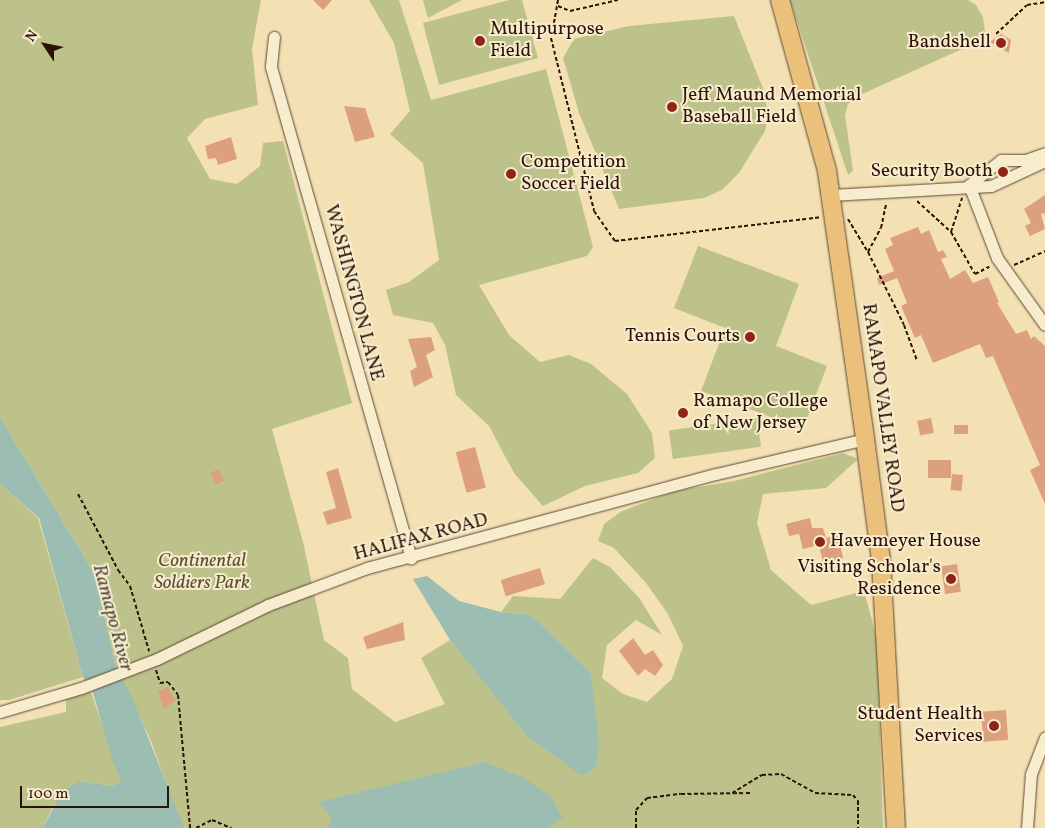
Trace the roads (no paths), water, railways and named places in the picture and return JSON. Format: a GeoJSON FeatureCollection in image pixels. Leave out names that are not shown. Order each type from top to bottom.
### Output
{"type":"FeatureCollection","features":[{"type":"Feature","properties":{"kind":"main road","name":"RAMAPO VALLEY ROAD"},"geometry":{"type":"LineString","coordinates":[[780,0],[823,154],[831,195],[880,561],[896,828]]}},
{"type":"Feature","properties":{"kind":"street","name":"WASHINGTON LANE"},"geometry":{"type":"LineString","coordinates":[[274,37],[271,67],[411,558]]}},
{"type":"Feature","properties":{"kind":"street"},"geometry":{"type":"LineString","coordinates":[[969,185],[1001,160],[1026,160],[1045,153]]}},
{"type":"Feature","properties":{"kind":"street"},"geometry":{"type":"LineString","coordinates":[[831,195],[969,185],[991,186],[1045,161]]}},
{"type":"Feature","properties":{"kind":"street"},"geometry":{"type":"LineString","coordinates":[[969,185],[997,258],[1045,325]]}},
{"type":"Feature","properties":{"kind":"street","name":"HALIFAX ROAD"},"geometry":{"type":"LineString","coordinates":[[0,712],[81,688],[157,659],[268,606],[367,568],[411,558],[716,474],[865,439]]}},
{"type":"Feature","properties":{"kind":"street"},"geometry":{"type":"LineString","coordinates":[[1027,828],[1031,774],[1045,738]]}},
{"type":"Feature","properties":{"kind":"water"},"geometry":{"type":"Polygon","coordinates":[[[0,417],[94,573],[115,664],[134,702],[184,828],[43,828],[62,791],[80,781],[113,786],[119,783],[120,777],[113,763],[93,693],[83,677],[39,518],[0,484],[0,417]]]}},
{"type":"Feature","properties":{"kind":"water"},"geometry":{"type":"Polygon","coordinates":[[[427,576],[459,601],[501,612],[531,615],[591,674],[599,745],[596,768],[581,775],[527,736],[450,640],[413,579],[427,576]]]}},
{"type":"Feature","properties":{"kind":"water"},"geometry":{"type":"Polygon","coordinates":[[[484,762],[522,777],[550,796],[563,818],[547,828],[328,828],[332,818],[319,802],[484,762]]]}},
{"type":"Feature","properties":{"kind":"place","name":"Multipurpose Field"},"geometry":{"type":"Point","coordinates":[480,41]}},
{"type":"Feature","properties":{"kind":"place","name":"Bandshell"},"geometry":{"type":"Point","coordinates":[1001,43]}},
{"type":"Feature","properties":{"kind":"place","name":"Jeff Maund Memorial Baseball Field"},"geometry":{"type":"Point","coordinates":[672,107]}},
{"type":"Feature","properties":{"kind":"place","name":"Security Booth"},"geometry":{"type":"Point","coordinates":[1003,172]}},
{"type":"Feature","properties":{"kind":"place","name":"Competition Soccer Field"},"geometry":{"type":"Point","coordinates":[511,174]}},
{"type":"Feature","properties":{"kind":"place","name":"Tennis Courts"},"geometry":{"type":"Point","coordinates":[750,337]}},
{"type":"Feature","properties":{"kind":"place","name":"Ramapo College of New Jersey"},"geometry":{"type":"Point","coordinates":[683,413]}},
{"type":"Feature","properties":{"kind":"place","name":"Havemeyer House"},"geometry":{"type":"Point","coordinates":[820,542]}},
{"type":"Feature","properties":{"kind":"place","name":"Visiting Scholar's Residence"},"geometry":{"type":"Point","coordinates":[951,579]}},
{"type":"Feature","properties":{"kind":"place","name":"Student Health Services"},"geometry":{"type":"Point","coordinates":[994,726]}},
{"type":"Feature","properties":{"kind":"park label","name":"Continental Soldiers Park"},"geometry":{"type":"Point","coordinates":[202,573]}},
{"type":"Feature","properties":{"kind":"water label","name":"Ramapo River"},"geometry":{"type":"Point","coordinates":[112,618]}}]}
